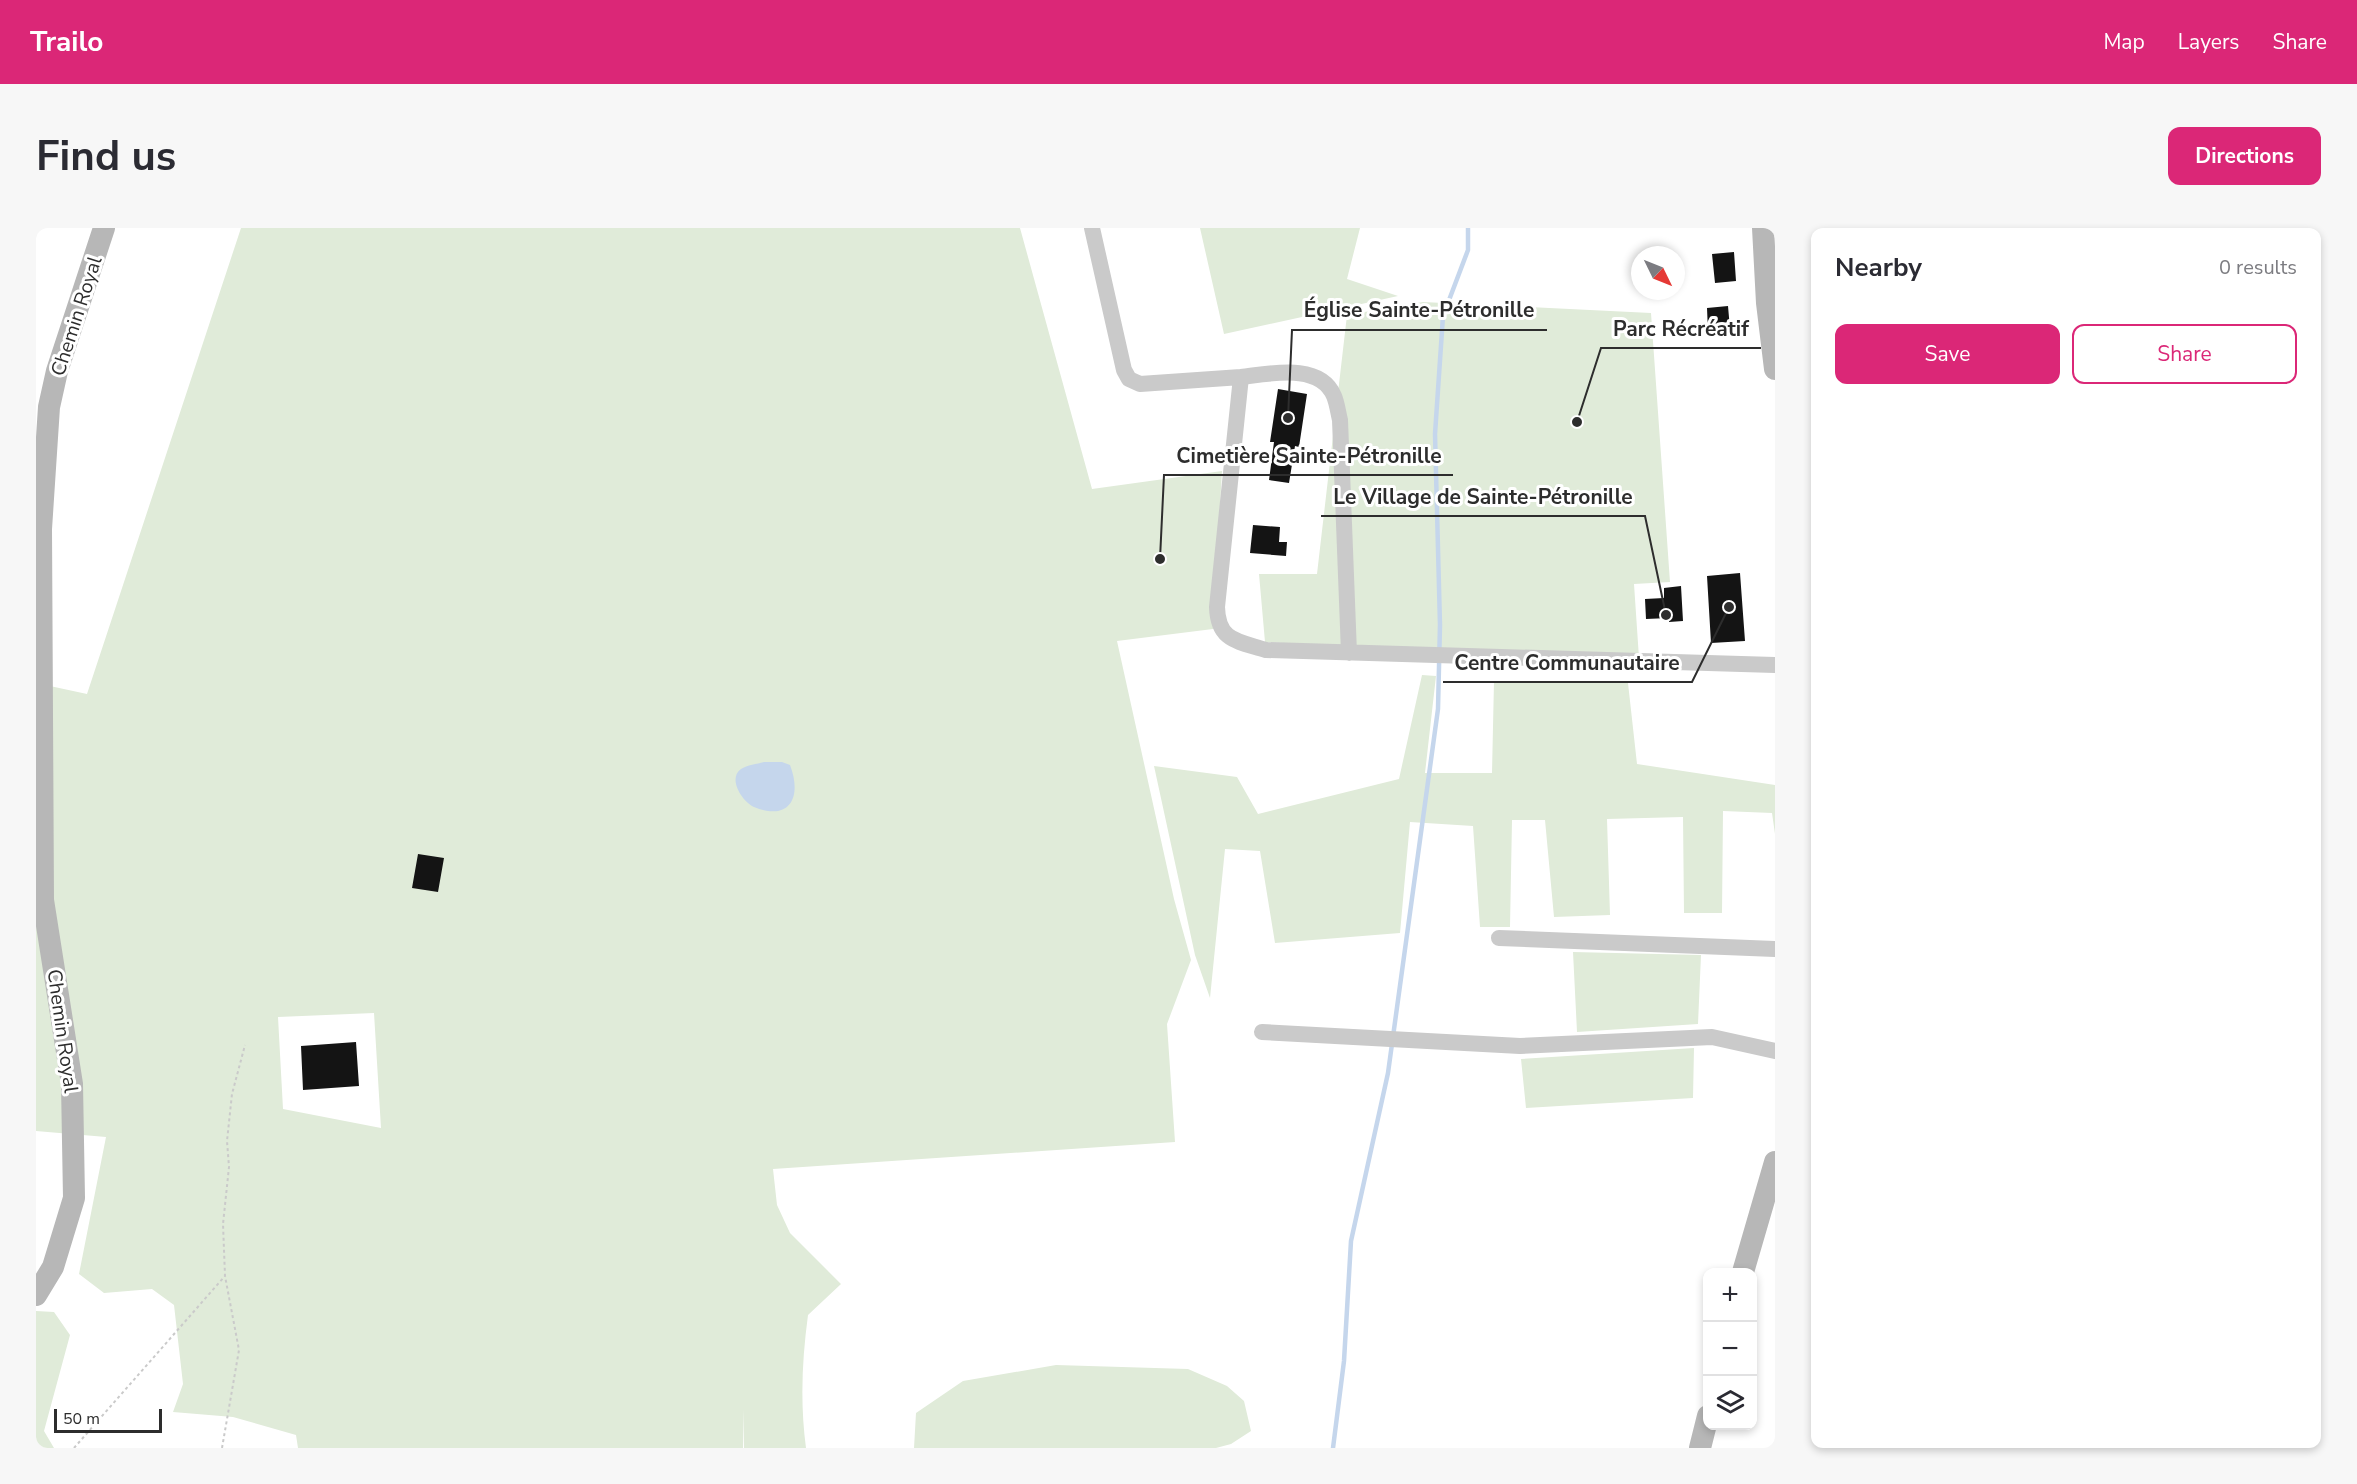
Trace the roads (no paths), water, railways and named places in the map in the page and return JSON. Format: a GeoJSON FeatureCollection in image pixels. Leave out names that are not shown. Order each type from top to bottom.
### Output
{"type":"FeatureCollection","features":[{"type":"Feature","properties":{"kind":"main road","name":"Chemin Royal"},"geometry":{"type":"LineString","coordinates":[[36,1295],[53,1267],[74,1198],[72,1084],[44,900],[41,529],[48,418],[57,371],[104,228]]}},
{"type":"Feature","properties":{"kind":"main road"},"geometry":{"type":"LineString","coordinates":[[1763,228],[1767,303],[1775,369]]}},
{"type":"Feature","properties":{"kind":"main road"},"geometry":{"type":"LineString","coordinates":[[1744,1268],[1775,1162]]}},
{"type":"Feature","properties":{"kind":"main road"},"geometry":{"type":"LineString","coordinates":[[1700,1448],[1704,1430]]}},
{"type":"Feature","properties":{"kind":"street"},"geometry":{"type":"LineString","coordinates":[[1092,228],[1124,370],[1129,379],[1140,384],[1302,374],[1318,379],[1333,394],[1340,420],[1349,653]]}},
{"type":"Feature","properties":{"kind":"street"},"geometry":{"type":"LineString","coordinates":[[1241,377],[1231,453],[1217,622],[1231,639],[1266,650],[1775,665]]}},
{"type":"Feature","properties":{"kind":"street"},"geometry":{"type":"LineString","coordinates":[[1499,938],[1775,949]]}},
{"type":"Feature","properties":{"kind":"street"},"geometry":{"type":"LineString","coordinates":[[1262,1032],[1521,1046],[1712,1037],[1775,1051]]}},
{"type":"Feature","properties":{"kind":"water"},"geometry":{"type":"Polygon","coordinates":[[[764,762],[782,762],[790,765],[793,776],[794,796],[785,808],[777,811],[754,807],[741,795],[736,784],[737,773],[741,769],[764,762]]]}},
{"type":"Feature","properties":{"kind":"waterway"},"geometry":{"type":"LineString","coordinates":[[1333,1448],[1344,1361],[1351,1241],[1388,1073],[1438,709],[1440,625],[1435,434],[1443,316],[1468,250],[1468,228]]}},
{"type":"Feature","properties":{"kind":"place","name":"Église Sainte-Pétronille"},"geometry":{"type":"Point","coordinates":[1288,418]}},
{"type":"Feature","properties":{"kind":"place","name":"Parc Récréatif"},"geometry":{"type":"Point","coordinates":[1577,422]}},
{"type":"Feature","properties":{"kind":"place","name":"Cimetière Sainte-Pétronille"},"geometry":{"type":"Point","coordinates":[1160,559]}},
{"type":"Feature","properties":{"kind":"place","name":"Centre Communautaire"},"geometry":{"type":"Point","coordinates":[1729,607]}},
{"type":"Feature","properties":{"kind":"place","name":"Le Village de Sainte-Pétronille"},"geometry":{"type":"Point","coordinates":[1666,615]}}]}
